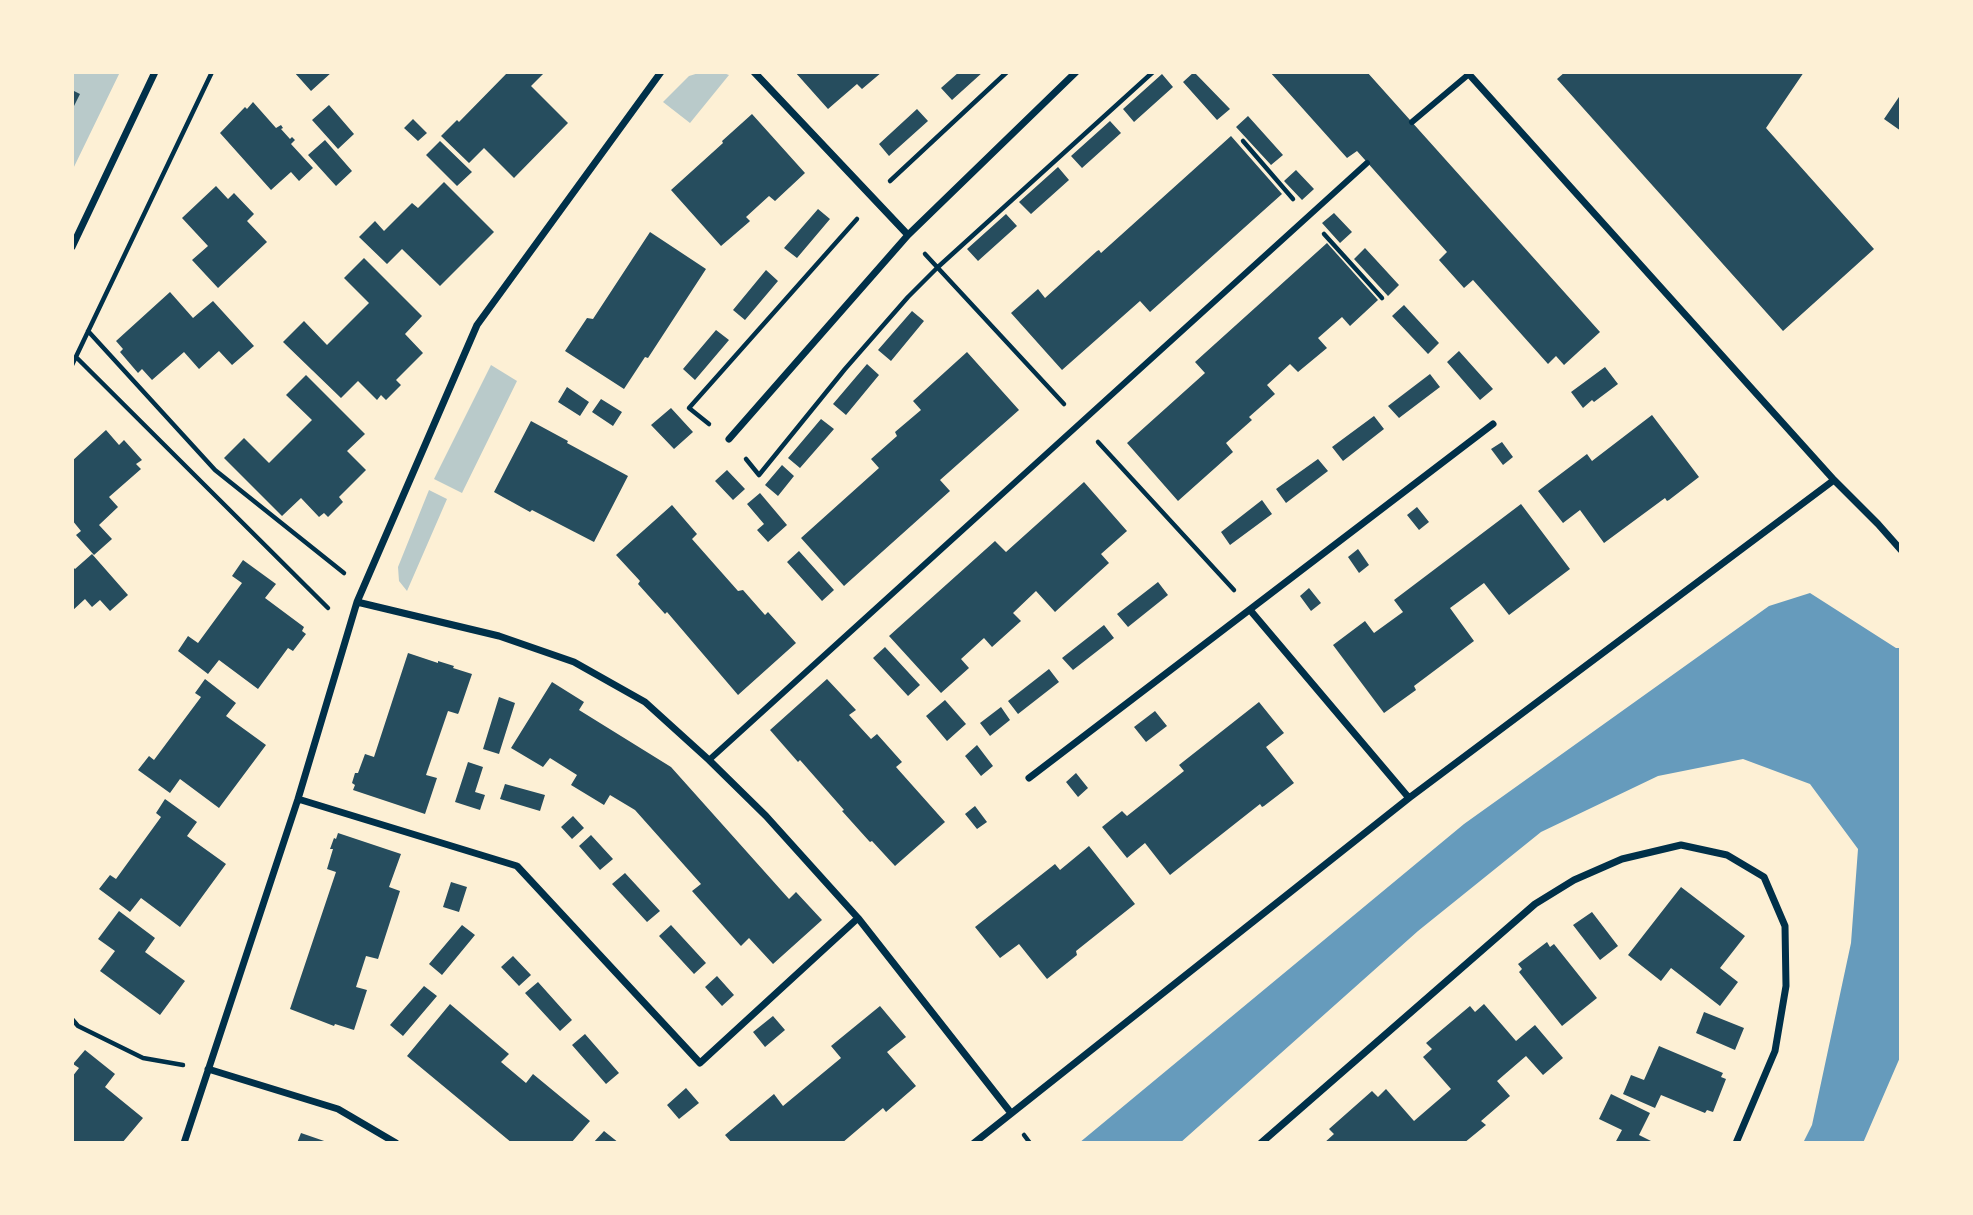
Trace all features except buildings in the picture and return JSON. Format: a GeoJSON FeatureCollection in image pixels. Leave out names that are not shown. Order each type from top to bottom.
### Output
{"type":"FeatureCollection","features":[{"type":"Feature","properties":{"kind":"street"},"geometry":{"type":"LineString","coordinates":[[72,247],[155,72]]}},
{"type":"Feature","properties":{"kind":"street"},"geometry":{"type":"LineString","coordinates":[[184,1143],[298,799],[357,602],[477,325],[661,72]]}},
{"type":"Feature","properties":{"kind":"street"},"geometry":{"type":"LineString","coordinates":[[754,72],[908,235]]}},
{"type":"Feature","properties":{"kind":"street"},"geometry":{"type":"LineString","coordinates":[[729,439],[908,235],[1076,72]]}},
{"type":"Feature","properties":{"kind":"street"},"geometry":{"type":"LineString","coordinates":[[1412,122],[1469,73],[1834,480],[1901,550]]}},
{"type":"Feature","properties":{"kind":"street"},"geometry":{"type":"LineString","coordinates":[[709,760],[1367,163]]}},
{"type":"Feature","properties":{"kind":"street"},"geometry":{"type":"LineString","coordinates":[[1029,778],[1493,424]]}},
{"type":"Feature","properties":{"kind":"street"},"geometry":{"type":"LineString","coordinates":[[974,1143],[1409,798],[1834,480]]}},
{"type":"Feature","properties":{"kind":"street"},"geometry":{"type":"LineString","coordinates":[[357,602],[499,636],[574,662],[645,702],[766,816],[859,918],[1011,1113]]}},
{"type":"Feature","properties":{"kind":"street"},"geometry":{"type":"LineString","coordinates":[[1250,610],[1409,798]]}},
{"type":"Feature","properties":{"kind":"street"},"geometry":{"type":"LineString","coordinates":[[298,799],[517,866],[700,1063],[859,918]]}},
{"type":"Feature","properties":{"kind":"street"},"geometry":{"type":"LineString","coordinates":[[1261,1143],[1535,904],[1574,880],[1622,859],[1681,845],[1727,855],[1764,877],[1785,926],[1786,986],[1775,1051],[1736,1143]]}},
{"type":"Feature","properties":{"kind":"street"},"geometry":{"type":"LineString","coordinates":[[208,1069],[338,1109],[396,1143]]}},
{"type":"Feature","properties":{"kind":"path"},"geometry":{"type":"LineString","coordinates":[[72,365],[212,72]]}},
{"type":"Feature","properties":{"kind":"path"},"geometry":{"type":"LineString","coordinates":[[1007,72],[872,197],[850,228],[689,408],[729,439],[760,475],[845,369],[908,297],[1153,72]]}},
{"type":"Feature","properties":{"kind":"path"},"geometry":{"type":"LineString","coordinates":[[88,331],[215,470],[363,588]]}},
{"type":"Feature","properties":{"kind":"path"},"geometry":{"type":"LineString","coordinates":[[76,357],[349,629]]}},
{"type":"Feature","properties":{"kind":"path"},"geometry":{"type":"LineString","coordinates":[[72,1019],[78,1026],[142,1058],[208,1069]]}},
{"type":"Feature","properties":{"kind":"shaded area"},"geometry":{"type":"Polygon","coordinates":[[[75,72],[120,72],[72,171],[72,79],[75,72]]]}},
{"type":"Feature","properties":{"kind":"shaded area"},"geometry":{"type":"Polygon","coordinates":[[[702,72],[729,75],[690,123],[663,102],[689,76],[702,72]]]}},
{"type":"Feature","properties":{"kind":"shaded area"},"geometry":{"type":"Polygon","coordinates":[[[491,365],[517,381],[462,493],[434,479],[491,365]]]}},
{"type":"Feature","properties":{"kind":"shaded area"},"geometry":{"type":"Polygon","coordinates":[[[429,490],[447,499],[407,591],[399,581],[398,567],[429,490]]]}},
{"type":"Feature","properties":{"kind":"water"},"geometry":{"type":"Polygon","coordinates":[[[1810,593],[1896,648],[1901,648],[1901,1055],[1863,1143],[1803,1143],[1812,1125],[1851,943],[1858,849],[1810,784],[1743,759],[1658,776],[1541,832],[1418,931],[1180,1143],[1079,1143],[1464,824],[1769,606],[1810,593]]]}}]}
